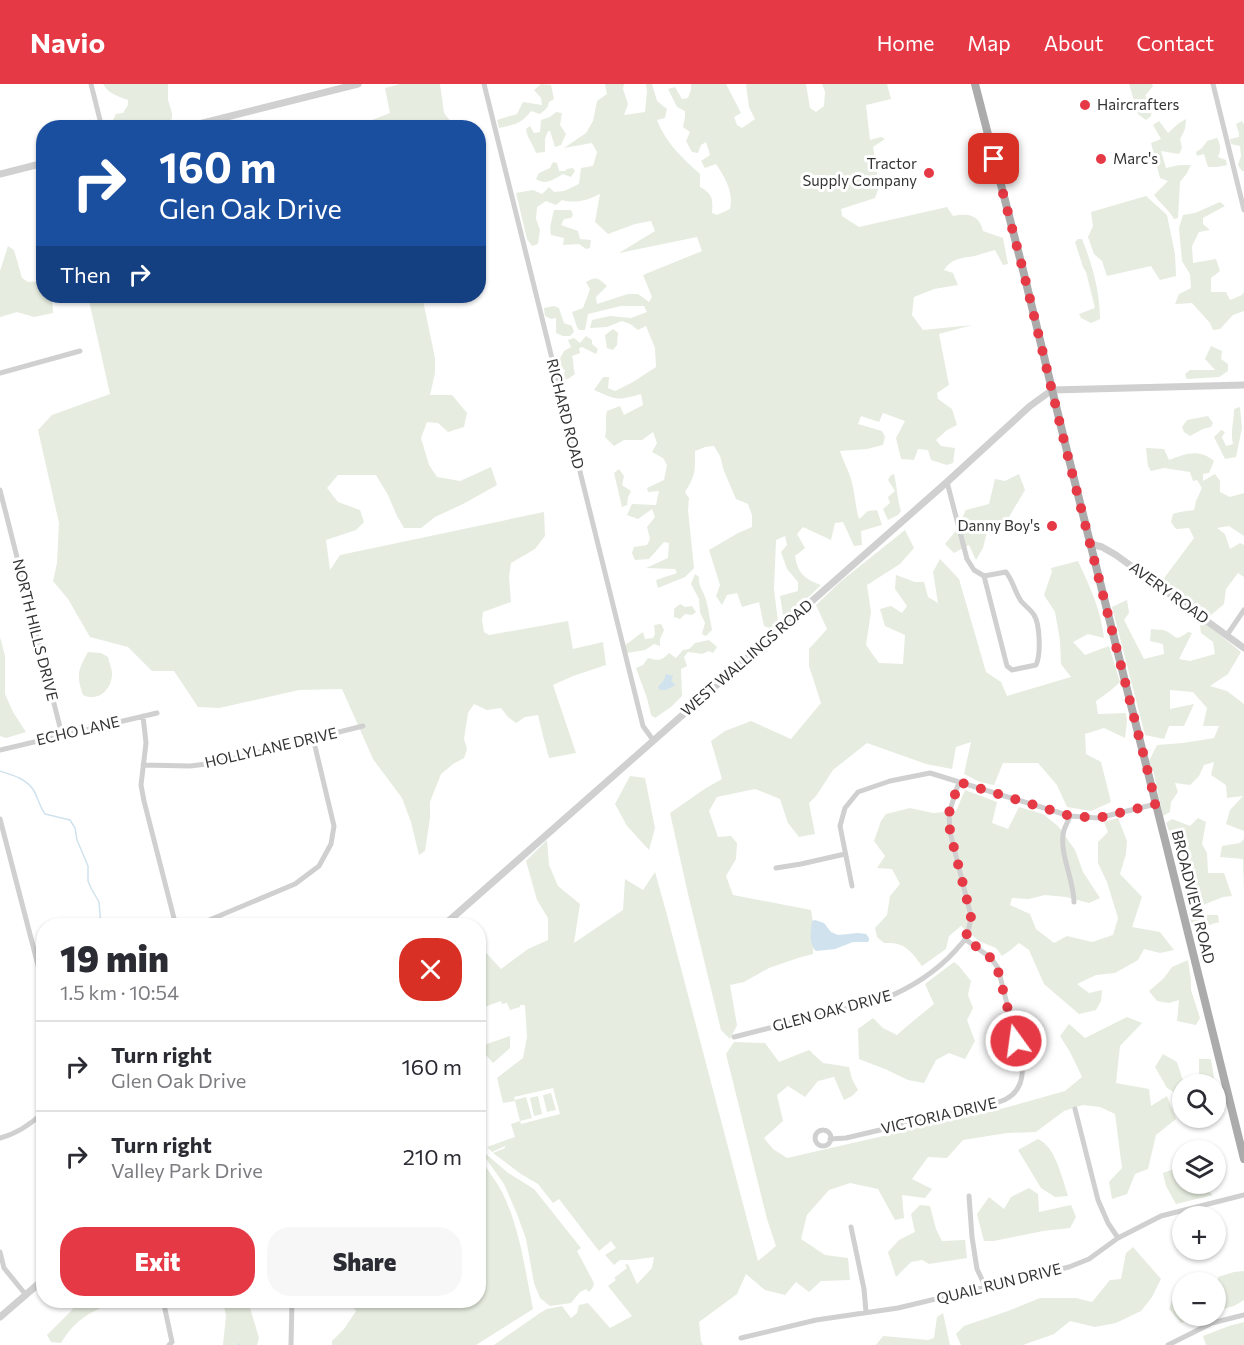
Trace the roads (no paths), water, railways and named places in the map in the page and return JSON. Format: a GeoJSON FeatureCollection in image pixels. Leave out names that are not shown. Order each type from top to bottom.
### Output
{"type":"FeatureCollection","features":[{"type":"Feature","properties":{"kind":"main road","name":"BROADVIEW ROAD"},"geometry":{"type":"LineString","coordinates":[[975,84],[1244,1159]]}},
{"type":"Feature","properties":{"kind":"street"},"geometry":{"type":"LineString","coordinates":[[91,84],[100,120]]}},
{"type":"Feature","properties":{"kind":"street"},"geometry":{"type":"LineString","coordinates":[[215,120],[358,84]]}},
{"type":"Feature","properties":{"kind":"street","name":"RICHARD ROAD"},"geometry":{"type":"LineString","coordinates":[[484,84],[640,715],[643,726],[653,740]]}},
{"type":"Feature","properties":{"kind":"street"},"geometry":{"type":"LineString","coordinates":[[1213,84],[1244,210]]}},
{"type":"Feature","properties":{"kind":"street"},"geometry":{"type":"LineString","coordinates":[[0,174],[36,165]]}},
{"type":"Feature","properties":{"kind":"street"},"geometry":{"type":"LineString","coordinates":[[0,373],[80,351]]}},
{"type":"Feature","properties":{"kind":"street"},"geometry":{"type":"LineString","coordinates":[[1052,390],[1244,385]]}},
{"type":"Feature","properties":{"kind":"street","name":"WEST WALLINGS ROAD"},"geometry":{"type":"LineString","coordinates":[[452,918],[947,482],[1030,406],[1052,390]]}},
{"type":"Feature","properties":{"kind":"street"},"geometry":{"type":"LineString","coordinates":[[947,482],[967,559],[974,570],[984,576],[1006,572],[1021,601],[1035,616],[1038,623],[1040,658],[1036,665],[1012,670],[1007,666],[984,576]]}},
{"type":"Feature","properties":{"kind":"street","name":"NORTH HILLS DRIVE"},"geometry":{"type":"LineString","coordinates":[[0,490],[62,735]]}},
{"type":"Feature","properties":{"kind":"street","name":"AVERY ROAD"},"geometry":{"type":"LineString","coordinates":[[1091,544],[1105,548],[1127,562],[1244,648]]}},
{"type":"Feature","properties":{"kind":"street"},"geometry":{"type":"LineString","coordinates":[[1227,635],[1244,610]]}},
{"type":"Feature","properties":{"kind":"street","name":"ECHO LANE"},"geometry":{"type":"LineString","coordinates":[[0,750],[157,713]]}},
{"type":"Feature","properties":{"kind":"street"},"geometry":{"type":"LineString","coordinates":[[143,716],[146,743],[141,785],[174,918]]}},
{"type":"Feature","properties":{"kind":"street","name":"HOLLYLANE DRIVE"},"geometry":{"type":"LineString","coordinates":[[143,765],[190,766],[215,763],[363,726]]}},
{"type":"Feature","properties":{"kind":"street"},"geometry":{"type":"LineString","coordinates":[[214,918],[295,884],[319,866],[331,844],[334,826],[313,738]]}},
{"type":"Feature","properties":{"kind":"street"},"geometry":{"type":"LineString","coordinates":[[852,886],[840,826],[845,808],[858,792],[890,781],[930,773],[1070,816],[1098,818],[1156,804]]}},
{"type":"Feature","properties":{"kind":"street"},"geometry":{"type":"LineString","coordinates":[[959,782],[949,813],[950,832],[971,916],[965,939]]}},
{"type":"Feature","properties":{"kind":"street"},"geometry":{"type":"LineString","coordinates":[[1070,816],[1064,832],[1064,850],[1074,892],[1074,902]]}},
{"type":"Feature","properties":{"kind":"street"},"geometry":{"type":"LineString","coordinates":[[0,819],[36,957]]}},
{"type":"Feature","properties":{"kind":"street"},"geometry":{"type":"LineString","coordinates":[[776,868],[844,854]]}},
{"type":"Feature","properties":{"kind":"street","name":"GLEN OAK DRIVE"},"geometry":{"type":"LineString","coordinates":[[734,1037],[881,1000],[898,993],[939,967],[965,939]]}},
{"type":"Feature","properties":{"kind":"street","name":"VICTORIA DRIVE"},"geometry":{"type":"LineString","coordinates":[[830,1139],[846,1138],[999,1102],[1009,1099],[1018,1089],[1023,1074],[1022,1064],[998,968],[991,958],[965,939]]}},
{"type":"Feature","properties":{"kind":"street"},"geometry":{"type":"LineString","coordinates":[[1075,1109],[1098,1200],[1108,1223],[1118,1238]]}},
{"type":"Feature","properties":{"kind":"street"},"geometry":{"type":"LineString","coordinates":[[0,1138],[8,1136],[36,1119]]}},
{"type":"Feature","properties":{"kind":"street","name":"QUAIL RUN DRIVE"},"geometry":{"type":"LineString","coordinates":[[741,1338],[816,1320],[898,1308],[1069,1267],[1089,1259],[1118,1238],[1161,1216],[1244,1195]]}},
{"type":"Feature","properties":{"kind":"street"},"geometry":{"type":"LineString","coordinates":[[969,1196],[977,1269],[986,1288]]}},
{"type":"Feature","properties":{"kind":"street"},"geometry":{"type":"LineString","coordinates":[[851,1227],[864,1289],[866,1312]]}},
{"type":"Feature","properties":{"kind":"street"},"geometry":{"type":"LineString","coordinates":[[0,1252],[4,1268],[26,1295]]}},
{"type":"Feature","properties":{"kind":"street"},"geometry":{"type":"LineString","coordinates":[[0,1317],[36,1286]]}},
{"type":"Feature","properties":{"kind":"street"},"geometry":{"type":"LineString","coordinates":[[165,1308],[172,1342],[169,1345]]}},
{"type":"Feature","properties":{"kind":"street"},"geometry":{"type":"LineString","coordinates":[[291,1345],[292,1308]]}},
{"type":"Feature","properties":{"kind":"street"},"geometry":{"type":"LineString","coordinates":[[1168,1345],[1212,1323],[1244,1315]]}},
{"type":"Feature","properties":{"kind":"water"},"geometry":{"type":"Polygon","coordinates":[[[666,674],[673,676],[671,682],[675,685],[666,690],[660,690],[658,687],[666,674]]]}},
{"type":"Feature","properties":{"kind":"water"},"geometry":{"type":"Polygon","coordinates":[[[812,921],[824,923],[831,932],[838,935],[866,934],[869,941],[853,942],[835,949],[816,951],[811,937],[812,921]]]}},
{"type":"Feature","properties":{"kind":"waterway"},"geometry":{"type":"LineString","coordinates":[[0,771],[28,783],[45,814],[70,820],[88,866],[88,881],[99,902],[100,918]]}},
{"type":"Feature","properties":{"kind":"place","name":"Haircrafters"},"geometry":{"type":"Point","coordinates":[1085,105]}},
{"type":"Feature","properties":{"kind":"place","name":"Marc's"},"geometry":{"type":"Point","coordinates":[1101,159]}},
{"type":"Feature","properties":{"kind":"place","name":"Tractor Supply Company"},"geometry":{"type":"Point","coordinates":[929,173]}},
{"type":"Feature","properties":{"kind":"place","name":"Danny Boy's"},"geometry":{"type":"Point","coordinates":[1052,526]}}]}
